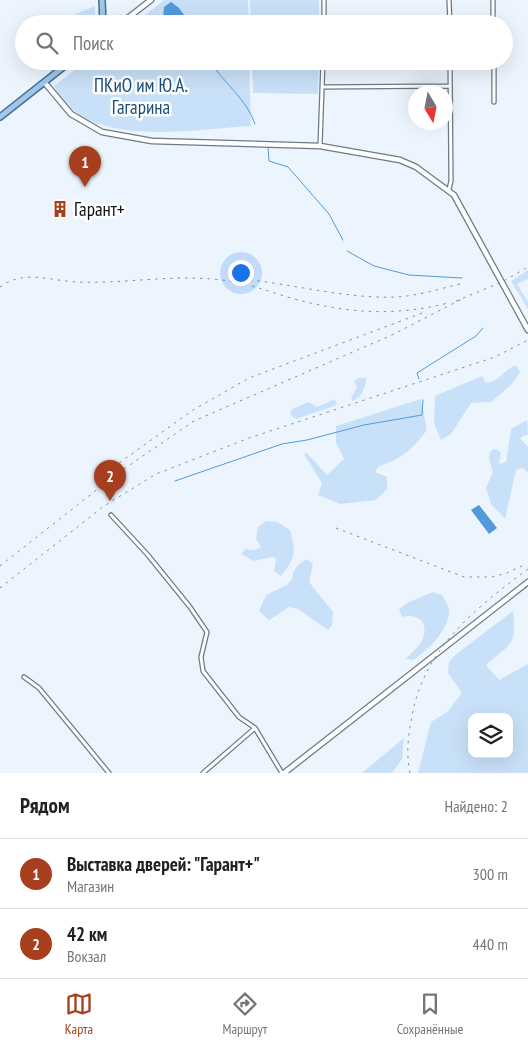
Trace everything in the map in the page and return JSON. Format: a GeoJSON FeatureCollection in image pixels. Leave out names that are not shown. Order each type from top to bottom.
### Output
{"type":"FeatureCollection","features":[{"type":"Feature","properties":{"kind":"main road"},"geometry":{"type":"LineString","coordinates":[[102,0],[103,15]]}},
{"type":"Feature","properties":{"kind":"main road"},"geometry":{"type":"LineString","coordinates":[[0,117],[60,70]]}},
{"type":"Feature","properties":{"kind":"street"},"geometry":{"type":"LineString","coordinates":[[132,15],[151,0]]}},
{"type":"Feature","properties":{"kind":"street"},"geometry":{"type":"LineString","coordinates":[[324,0],[324,15]]}},
{"type":"Feature","properties":{"kind":"street"},"geometry":{"type":"LineString","coordinates":[[450,0],[450,15]]}},
{"type":"Feature","properties":{"kind":"street"},"geometry":{"type":"LineString","coordinates":[[493,0],[493,15]]}},
{"type":"Feature","properties":{"kind":"street"},"geometry":{"type":"LineString","coordinates":[[320,146],[324,70]]}},
{"type":"Feature","properties":{"kind":"street"},"geometry":{"type":"LineString","coordinates":[[450,70],[450,85]]}},
{"type":"Feature","properties":{"kind":"street"},"geometry":{"type":"LineString","coordinates":[[494,70],[494,102]]}},
{"type":"Feature","properties":{"kind":"street"},"geometry":{"type":"LineString","coordinates":[[45,82],[71,114],[102,132],[152,141],[320,146],[400,160],[416,167],[454,195],[528,330]]}},
{"type":"Feature","properties":{"kind":"street"},"geometry":{"type":"LineString","coordinates":[[323,87],[408,86]]}},
{"type":"Feature","properties":{"kind":"street"},"geometry":{"type":"LineString","coordinates":[[448,189],[451,181],[450,130]]}},
{"type":"Feature","properties":{"kind":"street"},"geometry":{"type":"LineString","coordinates":[[111,515],[147,554],[207,632],[201,657],[203,671],[239,717],[255,728],[283,773],[528,582]]}},
{"type":"Feature","properties":{"kind":"street"},"geometry":{"type":"LineString","coordinates":[[24,677],[39,688],[110,773]]}},
{"type":"Feature","properties":{"kind":"street"},"geometry":{"type":"LineString","coordinates":[[204,773],[255,728]]}},
{"type":"Feature","properties":{"kind":"green space"},"geometry":{"type":"Polygon","coordinates":[[[164,0],[248,0],[249,15],[145,15],[164,0]]]}},
{"type":"Feature","properties":{"kind":"green space"},"geometry":{"type":"Polygon","coordinates":[[[250,0],[319,0],[319,15],[251,15],[250,0]]]}},
{"type":"Feature","properties":{"kind":"green space"},"geometry":{"type":"Polygon","coordinates":[[[95,6],[95,15],[73,15],[95,6]]]}},
{"type":"Feature","properties":{"kind":"green space","name":"ПКиО им Ю.А. Гагарина"},"geometry":{"type":"Polygon","coordinates":[[[74,70],[249,70],[251,126],[170,132],[142,132],[114,128],[89,120],[69,107],[54,86],[74,70]]]}},
{"type":"Feature","properties":{"kind":"green space"},"geometry":{"type":"Polygon","coordinates":[[[252,70],[319,70],[318,94],[253,93],[252,70]]]}},
{"type":"Feature","properties":{"kind":"green space"},"geometry":{"type":"Polygon","coordinates":[[[528,270],[528,279],[517,284],[528,302],[528,309],[511,281],[528,270]]]}},
{"type":"Feature","properties":{"kind":"green space"},"geometry":{"type":"Polygon","coordinates":[[[516,365],[520,372],[511,385],[491,402],[471,403],[451,434],[441,440],[434,423],[435,396],[482,376],[486,383],[491,382],[516,365]]]}},
{"type":"Feature","properties":{"kind":"green space"},"geometry":{"type":"Polygon","coordinates":[[[358,378],[366,378],[365,385],[361,394],[353,401],[351,398],[357,387],[354,382],[358,378]]]}},
{"type":"Feature","properties":{"kind":"green space"},"geometry":{"type":"Polygon","coordinates":[[[335,399],[337,405],[296,419],[290,415],[292,409],[309,402],[317,407],[335,399]]]}},
{"type":"Feature","properties":{"kind":"green space"},"geometry":{"type":"Polygon","coordinates":[[[421,399],[427,430],[406,453],[393,461],[379,466],[375,472],[387,477],[387,489],[376,500],[340,504],[318,495],[322,483],[304,454],[307,453],[327,475],[344,459],[336,443],[336,426],[421,399]]]}},
{"type":"Feature","properties":{"kind":"green space"},"geometry":{"type":"Polygon","coordinates":[[[527,420],[528,434],[520,438],[528,447],[528,473],[523,468],[516,470],[505,519],[491,504],[486,488],[493,472],[489,459],[490,452],[494,449],[501,452],[499,464],[506,462],[511,429],[527,420]]]}},
{"type":"Feature","properties":{"kind":"green space"},"geometry":{"type":"Polygon","coordinates":[[[266,521],[277,522],[290,530],[294,549],[290,564],[281,576],[274,571],[276,559],[273,557],[253,561],[241,554],[245,549],[254,550],[261,547],[256,539],[258,527],[266,521]]]}},
{"type":"Feature","properties":{"kind":"green space"},"geometry":{"type":"Polygon","coordinates":[[[306,559],[313,564],[309,582],[333,612],[332,625],[328,630],[298,609],[289,607],[269,620],[259,611],[266,595],[287,585],[292,579],[296,567],[306,559]]]}},
{"type":"Feature","properties":{"kind":"green space"},"geometry":{"type":"Polygon","coordinates":[[[433,592],[442,595],[448,606],[448,620],[436,640],[424,651],[413,660],[405,659],[422,641],[424,627],[423,623],[416,617],[402,617],[399,609],[407,603],[433,592]]]}},
{"type":"Feature","properties":{"kind":"green space"},"geometry":{"type":"Polygon","coordinates":[[[513,611],[513,638],[506,648],[486,665],[499,680],[528,664],[528,773],[418,773],[431,722],[447,712],[462,693],[448,673],[449,662],[455,655],[513,611]]]}},
{"type":"Feature","properties":{"kind":"green space"},"geometry":{"type":"Polygon","coordinates":[[[404,738],[402,759],[392,773],[362,773],[404,738]]]}},
{"type":"Feature","properties":{"kind":"water"},"geometry":{"type":"Polygon","coordinates":[[[171,2],[184,15],[163,15],[164,7],[171,2]]]}},
{"type":"Feature","properties":{"kind":"water"},"geometry":{"type":"Polygon","coordinates":[[[479,505],[497,528],[489,534],[471,510],[479,505]]]}},
{"type":"Feature","properties":{"kind":"waterway"},"geometry":{"type":"LineString","coordinates":[[217,70],[247,107],[255,124]]}},
{"type":"Feature","properties":{"kind":"waterway"},"geometry":{"type":"LineString","coordinates":[[268,147],[269,161],[288,167],[329,214],[343,240]]}},
{"type":"Feature","properties":{"kind":"waterway"},"geometry":{"type":"LineString","coordinates":[[347,251],[374,266],[409,275],[462,278]]}},
{"type":"Feature","properties":{"kind":"waterway"},"geometry":{"type":"LineString","coordinates":[[419,379],[417,373],[476,336],[483,328]]}},
{"type":"Feature","properties":{"kind":"waterway"},"geometry":{"type":"LineString","coordinates":[[175,481],[282,444],[307,440],[364,425],[422,415],[423,400]]}},
{"type":"Feature","properties":{"kind":"railway"},"geometry":{"type":"LineString","coordinates":[[456,301],[502,282],[528,267]]}},
{"type":"Feature","properties":{"kind":"railway"},"geometry":{"type":"LineString","coordinates":[[0,287],[18,278],[28,277],[77,282],[191,278],[237,282],[311,303],[350,310],[388,312],[448,303]]}},
{"type":"Feature","properties":{"kind":"railway"},"geometry":{"type":"LineString","coordinates":[[250,280],[342,294],[378,297],[412,295],[460,284]]}},
{"type":"Feature","properties":{"kind":"railway"},"geometry":{"type":"LineString","coordinates":[[0,566],[118,473],[194,421],[392,335],[462,299]]}},
{"type":"Feature","properties":{"kind":"railway"},"geometry":{"type":"LineString","coordinates":[[101,476],[193,410],[249,378],[425,312]]}},
{"type":"Feature","properties":{"kind":"railway"},"geometry":{"type":"LineString","coordinates":[[0,588],[104,506],[156,474],[249,438],[495,357],[528,340]]}},
{"type":"Feature","properties":{"kind":"railway"},"geometry":{"type":"LineString","coordinates":[[336,528],[464,577],[492,577],[507,573],[526,564]]}},
{"type":"Feature","properties":{"kind":"railway"},"geometry":{"type":"LineString","coordinates":[[410,773],[408,751],[412,716],[418,692],[428,670],[440,650],[455,632],[490,599],[528,569]]}},
{"type":"Feature","properties":{"kind":"place","name":"Выставка дверей: \"Гарант+\""},"geometry":{"type":"Point","coordinates":[85,187]}},
{"type":"Feature","properties":{"kind":"place","name":"Гарант+"},"geometry":{"type":"Point","coordinates":[60,209]}},
{"type":"Feature","properties":{"kind":"place","name":"42 км"},"geometry":{"type":"Point","coordinates":[110,501]}}]}
